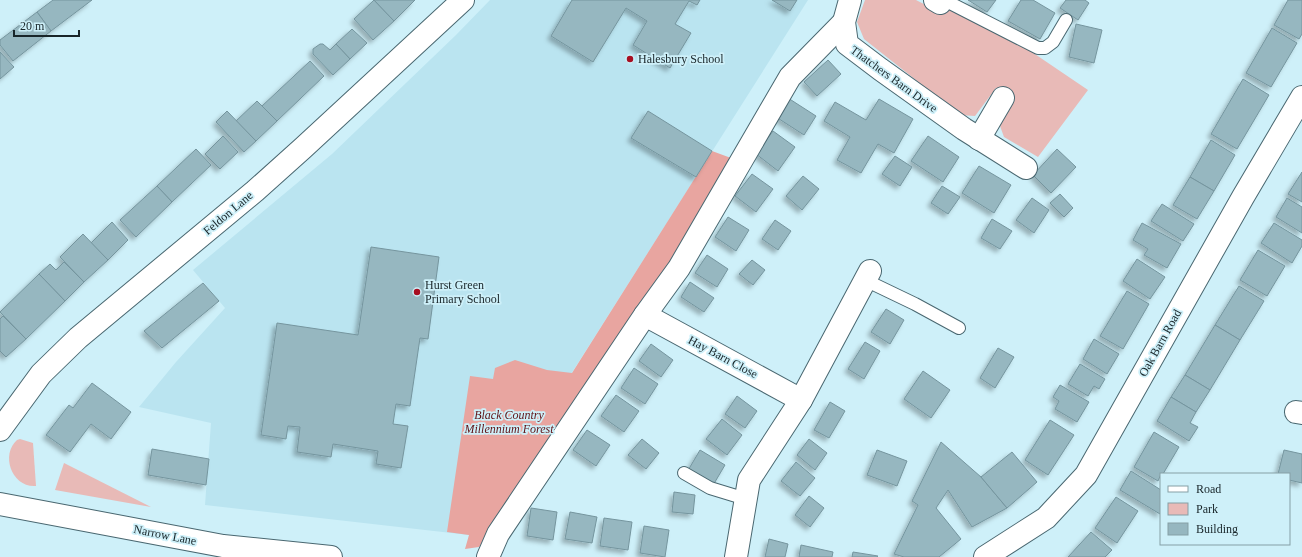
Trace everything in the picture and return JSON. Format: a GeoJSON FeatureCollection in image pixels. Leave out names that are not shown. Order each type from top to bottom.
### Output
{"type":"FeatureCollection","features":[{"type":"Feature","properties":{"kind":"street","name":"Feldon Lane"},"geometry":{"type":"LineString","coordinates":[[0,430],[40,374],[78,338],[287,162],[360,97],[463,0]]}},
{"type":"Feature","properties":{"kind":"street","name":"Thatchers Barn Drive"},"geometry":{"type":"LineString","coordinates":[[850,0],[844,22],[847,44],[979,139],[1026,168]]}},
{"type":"Feature","properties":{"kind":"street"},"geometry":{"type":"LineString","coordinates":[[488,557],[498,534],[645,315],[679,268],[790,77],[844,22]]}},
{"type":"Feature","properties":{"kind":"street","name":"Oak Barn Road"},"geometry":{"type":"LineString","coordinates":[[989,556],[1046,518],[1086,475],[1243,197],[1302,97]]}},
{"type":"Feature","properties":{"kind":"street"},"geometry":{"type":"LineString","coordinates":[[979,139],[1003,98]]}},
{"type":"Feature","properties":{"kind":"street"},"geometry":{"type":"LineString","coordinates":[[736,557],[749,480],[801,400],[868,276]]}},
{"type":"Feature","properties":{"kind":"street","name":"Hay Barn Close"},"geometry":{"type":"LineString","coordinates":[[645,315],[801,400]]}},
{"type":"Feature","properties":{"kind":"street","name":"Narrow Lane"},"geometry":{"type":"LineString","coordinates":[[0,504],[222,546],[331,557]]}},
{"type":"Feature","properties":{"kind":"lane"},"geometry":{"type":"LineString","coordinates":[[938,2],[946,1],[1038,48],[1045,48],[1053,42],[1066,20]]}},
{"type":"Feature","properties":{"kind":"lane"},"geometry":{"type":"LineString","coordinates":[[868,276],[915,304],[960,328]]}},
{"type":"Feature","properties":{"kind":"lane"},"geometry":{"type":"LineString","coordinates":[[684,473],[710,488],[746,499]]}},
{"type":"Feature","properties":{"kind":"shaded area","name":"Hurst Green Primary School"},"geometry":{"type":"Polygon","coordinates":[[[490,0],[808,0],[469,535],[205,505],[211,423],[139,407],[176,362],[225,308],[193,270],[332,154],[456,35],[490,0]]]}},
{"type":"Feature","properties":{"kind":"green space"},"geometry":{"type":"Polygon","coordinates":[[[865,0],[916,0],[943,14],[952,0],[955,0],[1088,90],[1038,157],[1004,137],[1000,126],[1013,100],[996,88],[975,116],[960,115],[864,39],[857,22],[865,0]]]}},
{"type":"Feature","properties":{"kind":"green space","name":"Black Country Millennium Forest"},"geometry":{"type":"Polygon","coordinates":[[[712,151],[731,158],[678,255],[479,547],[465,549],[469,535],[447,532],[470,376],[493,379],[495,368],[515,360],[547,370],[572,373],[712,151]]]}},
{"type":"Feature","properties":{"kind":"green space"},"geometry":{"type":"Polygon","coordinates":[[[20,439],[33,443],[36,486],[21,482],[11,469],[9,454],[12,446],[17,440],[20,439]]]}},
{"type":"Feature","properties":{"kind":"green space"},"geometry":{"type":"Polygon","coordinates":[[[64,463],[151,507],[55,490],[64,463]]]}},
{"type":"Feature","properties":{"kind":"building"},"geometry":{"type":"Polygon","coordinates":[[[53,0],[92,0],[51,31],[37,12],[53,0]]]}},
{"type":"Feature","properties":{"kind":"building"},"geometry":{"type":"Polygon","coordinates":[[[374,0],[394,21],[373,40],[354,19],[374,0]]]}},
{"type":"Feature","properties":{"kind":"building"},"geometry":{"type":"Polygon","coordinates":[[[374,0],[415,0],[394,21],[374,0]]]}},
{"type":"Feature","properties":{"kind":"building"},"geometry":{"type":"Polygon","coordinates":[[[572,0],[700,0],[697,5],[689,1],[675,24],[691,33],[670,68],[633,45],[647,21],[626,8],[593,62],[551,36],[572,0]]]}},
{"type":"Feature","properties":{"kind":"building"},"geometry":{"type":"Polygon","coordinates":[[[772,0],[797,0],[790,11],[772,0]]]}},
{"type":"Feature","properties":{"kind":"building"},"geometry":{"type":"Polygon","coordinates":[[[968,0],[996,0],[987,12],[968,0]]]}},
{"type":"Feature","properties":{"kind":"building"},"geometry":{"type":"Polygon","coordinates":[[[1021,0],[1033,0],[1055,13],[1040,39],[1008,21],[1021,0]]]}},
{"type":"Feature","properties":{"kind":"building"},"geometry":{"type":"Polygon","coordinates":[[[1066,0],[1085,0],[1089,3],[1078,20],[1060,8],[1066,0]]]}},
{"type":"Feature","properties":{"kind":"building"},"geometry":{"type":"Polygon","coordinates":[[[1288,0],[1302,0],[1302,34],[1299,39],[1274,25],[1288,0]]]}},
{"type":"Feature","properties":{"kind":"building"},"geometry":{"type":"Polygon","coordinates":[[[37,12],[51,31],[13,61],[0,45],[0,40],[37,12]]]}},
{"type":"Feature","properties":{"kind":"building"},"geometry":{"type":"Polygon","coordinates":[[[1076,24],[1102,30],[1094,63],[1069,57],[1076,24]]]}},
{"type":"Feature","properties":{"kind":"building"},"geometry":{"type":"Polygon","coordinates":[[[1272,28],[1297,43],[1271,87],[1246,73],[1272,28]]]}},
{"type":"Feature","properties":{"kind":"building"},"geometry":{"type":"Polygon","coordinates":[[[352,29],[367,43],[350,59],[336,44],[352,29]]]}},
{"type":"Feature","properties":{"kind":"building"},"geometry":{"type":"Polygon","coordinates":[[[320,44],[323,44],[330,50],[336,44],[350,59],[333,75],[313,54],[313,49],[320,44]]]}},
{"type":"Feature","properties":{"kind":"building"},"geometry":{"type":"Polygon","coordinates":[[[0,52],[14,67],[0,79],[0,52]]]}},
{"type":"Feature","properties":{"kind":"building"},"geometry":{"type":"Polygon","coordinates":[[[828,60],[841,74],[817,96],[804,82],[828,60]]]}},
{"type":"Feature","properties":{"kind":"building"},"geometry":{"type":"Polygon","coordinates":[[[310,61],[324,76],[277,121],[262,106],[310,61]]]}},
{"type":"Feature","properties":{"kind":"building"},"geometry":{"type":"Polygon","coordinates":[[[1243,79],[1269,95],[1237,149],[1211,134],[1243,79]]]}},
{"type":"Feature","properties":{"kind":"building"},"geometry":{"type":"Polygon","coordinates":[[[788,98],[816,116],[804,135],[776,117],[788,98]]]}},
{"type":"Feature","properties":{"kind":"building"},"geometry":{"type":"Polygon","coordinates":[[[879,99],[913,119],[894,153],[878,144],[861,173],[837,160],[850,137],[824,121],[835,102],[866,120],[879,99]]]}},
{"type":"Feature","properties":{"kind":"building"},"geometry":{"type":"Polygon","coordinates":[[[257,101],[277,121],[256,141],[236,121],[257,101]]]}},
{"type":"Feature","properties":{"kind":"building"},"geometry":{"type":"Polygon","coordinates":[[[227,111],[256,141],[244,152],[216,122],[227,111]]]}},
{"type":"Feature","properties":{"kind":"building"},"geometry":{"type":"Polygon","coordinates":[[[648,111],[712,151],[696,177],[631,138],[648,111]]]}},
{"type":"Feature","properties":{"kind":"building"},"geometry":{"type":"Polygon","coordinates":[[[773,131],[795,147],[778,171],[756,154],[773,131]]]}},
{"type":"Feature","properties":{"kind":"building"},"geometry":{"type":"Polygon","coordinates":[[[223,136],[238,152],[220,169],[205,154],[223,136]]]}},
{"type":"Feature","properties":{"kind":"building"},"geometry":{"type":"Polygon","coordinates":[[[928,136],[959,157],[943,182],[911,161],[928,136]]]}},
{"type":"Feature","properties":{"kind":"building"},"geometry":{"type":"Polygon","coordinates":[[[1211,140],[1235,155],[1214,191],[1190,177],[1211,140]]]}},
{"type":"Feature","properties":{"kind":"building"},"geometry":{"type":"Polygon","coordinates":[[[196,149],[211,165],[172,202],[157,186],[196,149]]]}},
{"type":"Feature","properties":{"kind":"building"},"geometry":{"type":"Polygon","coordinates":[[[1057,149],[1076,167],[1051,193],[1033,175],[1057,149]]]}},
{"type":"Feature","properties":{"kind":"building"},"geometry":{"type":"Polygon","coordinates":[[[895,156],[912,167],[900,186],[882,174],[895,156]]]}},
{"type":"Feature","properties":{"kind":"building"},"geometry":{"type":"Polygon","coordinates":[[[979,166],[1011,185],[994,213],[962,193],[979,166]]]}},
{"type":"Feature","properties":{"kind":"building"},"geometry":{"type":"Polygon","coordinates":[[[1302,172],[1302,202],[1288,194],[1302,172]]]}},
{"type":"Feature","properties":{"kind":"building"},"geometry":{"type":"Polygon","coordinates":[[[752,174],[773,189],[756,212],[735,196],[752,174]]]}},
{"type":"Feature","properties":{"kind":"building"},"geometry":{"type":"Polygon","coordinates":[[[803,176],[819,189],[802,210],[786,196],[803,176]]]}},
{"type":"Feature","properties":{"kind":"building"},"geometry":{"type":"Polygon","coordinates":[[[1190,177],[1214,191],[1197,219],[1173,205],[1190,177]]]}},
{"type":"Feature","properties":{"kind":"building"},"geometry":{"type":"Polygon","coordinates":[[[157,186],[172,202],[136,237],[120,220],[157,186]]]}},
{"type":"Feature","properties":{"kind":"building"},"geometry":{"type":"Polygon","coordinates":[[[942,186],[960,197],[948,214],[931,203],[942,186]]]}},
{"type":"Feature","properties":{"kind":"building"},"geometry":{"type":"Polygon","coordinates":[[[1060,194],[1073,208],[1064,217],[1050,203],[1060,194]]]}},
{"type":"Feature","properties":{"kind":"building"},"geometry":{"type":"Polygon","coordinates":[[[1032,198],[1049,210],[1034,233],[1016,220],[1032,198]]]}},
{"type":"Feature","properties":{"kind":"building"},"geometry":{"type":"Polygon","coordinates":[[[1287,198],[1302,207],[1302,233],[1276,217],[1287,198]]]}},
{"type":"Feature","properties":{"kind":"building"},"geometry":{"type":"Polygon","coordinates":[[[1162,204],[1194,224],[1183,241],[1151,221],[1162,204]]]}},
{"type":"Feature","properties":{"kind":"building"},"geometry":{"type":"Polygon","coordinates":[[[728,217],[749,230],[736,251],[715,237],[728,217]]]}},
{"type":"Feature","properties":{"kind":"building"},"geometry":{"type":"Polygon","coordinates":[[[992,219],[1012,231],[1000,249],[981,238],[992,219]]]}},
{"type":"Feature","properties":{"kind":"building"},"geometry":{"type":"Polygon","coordinates":[[[775,220],[791,231],[778,250],[762,239],[775,220]]]}},
{"type":"Feature","properties":{"kind":"building"},"geometry":{"type":"Polygon","coordinates":[[[112,222],[128,240],[108,260],[91,243],[112,222]]]}},
{"type":"Feature","properties":{"kind":"building"},"geometry":{"type":"Polygon","coordinates":[[[1142,223],[1181,244],[1167,268],[1144,255],[1148,249],[1133,240],[1142,223]]]}},
{"type":"Feature","properties":{"kind":"building"},"geometry":{"type":"Polygon","coordinates":[[[1274,223],[1302,240],[1302,246],[1292,263],[1261,243],[1274,223]]]}},
{"type":"Feature","properties":{"kind":"building"},"geometry":{"type":"Polygon","coordinates":[[[83,234],[108,260],[84,282],[60,257],[83,234]]]}},
{"type":"Feature","properties":{"kind":"building"},"geometry":{"type":"Polygon","coordinates":[[[371,247],[439,257],[428,339],[420,338],[410,406],[396,404],[393,424],[408,426],[401,468],[376,464],[378,451],[333,444],[331,457],[297,452],[300,427],[288,426],[286,439],[261,435],[277,323],[358,335],[371,247]]]}},
{"type":"Feature","properties":{"kind":"building"},"geometry":{"type":"Polygon","coordinates":[[[1258,250],[1285,266],[1267,296],[1240,280],[1258,250]]]}},
{"type":"Feature","properties":{"kind":"building"},"geometry":{"type":"Polygon","coordinates":[[[707,255],[728,269],[717,287],[695,273],[707,255]]]}},
{"type":"Feature","properties":{"kind":"building"},"geometry":{"type":"Polygon","coordinates":[[[1137,259],[1165,277],[1150,299],[1123,281],[1137,259]]]}},
{"type":"Feature","properties":{"kind":"building"},"geometry":{"type":"Polygon","coordinates":[[[752,260],[765,270],[753,285],[739,274],[752,260]]]}},
{"type":"Feature","properties":{"kind":"building"},"geometry":{"type":"Polygon","coordinates":[[[64,262],[84,282],[65,301],[39,274],[50,264],[56,270],[64,262]]]}},
{"type":"Feature","properties":{"kind":"building"},"geometry":{"type":"Polygon","coordinates":[[[39,274],[65,301],[26,339],[0,312],[39,274]]]}},
{"type":"Feature","properties":{"kind":"building"},"geometry":{"type":"Polygon","coordinates":[[[690,282],[714,298],[704,312],[681,297],[690,282]]]}},
{"type":"Feature","properties":{"kind":"building"},"geometry":{"type":"Polygon","coordinates":[[[203,283],[219,301],[162,348],[144,331],[203,283]]]}},
{"type":"Feature","properties":{"kind":"building"},"geometry":{"type":"Polygon","coordinates":[[[1239,286],[1264,301],[1240,340],[1215,325],[1239,286]]]}},
{"type":"Feature","properties":{"kind":"building"},"geometry":{"type":"Polygon","coordinates":[[[1127,291],[1149,304],[1123,349],[1100,336],[1127,291]]]}},
{"type":"Feature","properties":{"kind":"building"},"geometry":{"type":"Polygon","coordinates":[[[886,309],[904,320],[890,344],[871,332],[886,309]]]}},
{"type":"Feature","properties":{"kind":"building"},"geometry":{"type":"Polygon","coordinates":[[[3,316],[26,339],[6,357],[0,351],[0,319],[3,316]]]}},
{"type":"Feature","properties":{"kind":"building"},"geometry":{"type":"Polygon","coordinates":[[[1215,325],[1240,340],[1210,390],[1185,375],[1215,325]]]}},
{"type":"Feature","properties":{"kind":"building"},"geometry":{"type":"Polygon","coordinates":[[[1094,339],[1119,354],[1107,374],[1083,359],[1094,339]]]}},
{"type":"Feature","properties":{"kind":"building"},"geometry":{"type":"Polygon","coordinates":[[[865,342],[880,351],[864,379],[848,369],[865,342]]]}},
{"type":"Feature","properties":{"kind":"building"},"geometry":{"type":"Polygon","coordinates":[[[651,344],[673,360],[661,377],[639,361],[651,344]]]}},
{"type":"Feature","properties":{"kind":"building"},"geometry":{"type":"Polygon","coordinates":[[[998,348],[1014,357],[995,388],[980,378],[998,348]]]}},
{"type":"Feature","properties":{"kind":"building"},"geometry":{"type":"Polygon","coordinates":[[[1080,364],[1105,379],[1099,389],[1094,386],[1088,396],[1068,384],[1080,364]]]}},
{"type":"Feature","properties":{"kind":"building"},"geometry":{"type":"Polygon","coordinates":[[[634,368],[658,384],[645,404],[621,388],[634,368]]]}},
{"type":"Feature","properties":{"kind":"building"},"geometry":{"type":"Polygon","coordinates":[[[923,371],[950,390],[931,418],[904,399],[923,371]]]}},
{"type":"Feature","properties":{"kind":"building"},"geometry":{"type":"Polygon","coordinates":[[[1185,375],[1210,390],[1196,412],[1171,397],[1185,375]]]}},
{"type":"Feature","properties":{"kind":"building"},"geometry":{"type":"Polygon","coordinates":[[[92,383],[131,412],[111,439],[91,424],[70,452],[46,435],[69,405],[73,408],[92,383]]]}},
{"type":"Feature","properties":{"kind":"building"},"geometry":{"type":"Polygon","coordinates":[[[1060,385],[1089,402],[1077,422],[1055,409],[1059,401],[1053,397],[1060,385]]]}},
{"type":"Feature","properties":{"kind":"building"},"geometry":{"type":"Polygon","coordinates":[[[616,395],[639,411],[624,432],[601,416],[616,395]]]}},
{"type":"Feature","properties":{"kind":"building"},"geometry":{"type":"Polygon","coordinates":[[[737,396],[757,411],[745,428],[725,414],[737,396]]]}},
{"type":"Feature","properties":{"kind":"building"},"geometry":{"type":"Polygon","coordinates":[[[1171,397],[1196,412],[1190,423],[1198,427],[1189,441],[1157,421],[1171,397]]]}},
{"type":"Feature","properties":{"kind":"building"},"geometry":{"type":"Polygon","coordinates":[[[830,402],[845,411],[829,438],[814,430],[830,402]]]}},
{"type":"Feature","properties":{"kind":"building"},"geometry":{"type":"Polygon","coordinates":[[[722,419],[742,435],[727,455],[706,439],[722,419]]]}},
{"type":"Feature","properties":{"kind":"building"},"geometry":{"type":"Polygon","coordinates":[[[1050,420],[1074,435],[1048,475],[1025,460],[1050,420]]]}},
{"type":"Feature","properties":{"kind":"building"},"geometry":{"type":"Polygon","coordinates":[[[587,430],[610,445],[596,466],[573,450],[587,430]]]}},
{"type":"Feature","properties":{"kind":"building"},"geometry":{"type":"Polygon","coordinates":[[[1154,432],[1179,447],[1164,473],[1160,473],[1158,481],[1134,467],[1154,432]]]}},
{"type":"Feature","properties":{"kind":"building"},"geometry":{"type":"Polygon","coordinates":[[[642,439],[659,453],[646,469],[628,455],[642,439]]]}},
{"type":"Feature","properties":{"kind":"building"},"geometry":{"type":"Polygon","coordinates":[[[809,439],[827,453],[815,470],[797,455],[809,439]]]}},
{"type":"Feature","properties":{"kind":"building"},"geometry":{"type":"Polygon","coordinates":[[[941,442],[981,477],[1007,508],[972,527],[948,490],[936,508],[961,539],[939,557],[904,557],[894,554],[918,505],[912,501],[941,442]]]}},
{"type":"Feature","properties":{"kind":"building"},"geometry":{"type":"Polygon","coordinates":[[[152,449],[209,459],[206,485],[148,475],[152,449]]]}},
{"type":"Feature","properties":{"kind":"building"},"geometry":{"type":"Polygon","coordinates":[[[700,450],[725,465],[712,487],[687,472],[700,450]]]}},
{"type":"Feature","properties":{"kind":"building"},"geometry":{"type":"Polygon","coordinates":[[[877,450],[907,461],[897,486],[867,475],[877,450]]]}},
{"type":"Feature","properties":{"kind":"building"},"geometry":{"type":"Polygon","coordinates":[[[1284,450],[1302,454],[1302,483],[1290,480],[1290,473],[1278,473],[1284,450]]]}},
{"type":"Feature","properties":{"kind":"building"},"geometry":{"type":"Polygon","coordinates":[[[1012,452],[1037,482],[1007,508],[981,477],[1012,452]]]}},
{"type":"Feature","properties":{"kind":"building"},"geometry":{"type":"Polygon","coordinates":[[[796,462],[815,478],[800,496],[781,481],[796,462]]]}},
{"type":"Feature","properties":{"kind":"building"},"geometry":{"type":"Polygon","coordinates":[[[1131,471],[1160,489],[1160,514],[1120,490],[1131,471]]]}},
{"type":"Feature","properties":{"kind":"building"},"geometry":{"type":"Polygon","coordinates":[[[674,492],[695,495],[693,514],[672,512],[674,492]]]}},
{"type":"Feature","properties":{"kind":"building"},"geometry":{"type":"Polygon","coordinates":[[[809,496],[824,508],[810,527],[795,515],[809,496]]]}},
{"type":"Feature","properties":{"kind":"building"},"geometry":{"type":"Polygon","coordinates":[[[1116,497],[1138,511],[1117,543],[1095,528],[1116,497]]]}},
{"type":"Feature","properties":{"kind":"building"},"geometry":{"type":"Polygon","coordinates":[[[531,508],[557,512],[553,540],[527,536],[531,508]]]}},
{"type":"Feature","properties":{"kind":"building"},"geometry":{"type":"Polygon","coordinates":[[[570,512],[597,517],[592,543],[565,539],[570,512]]]}},
{"type":"Feature","properties":{"kind":"building"},"geometry":{"type":"Polygon","coordinates":[[[604,518],[632,522],[628,550],[600,546],[604,518]]]}},
{"type":"Feature","properties":{"kind":"building"},"geometry":{"type":"Polygon","coordinates":[[[644,526],[669,530],[665,557],[640,553],[644,526]]]}},
{"type":"Feature","properties":{"kind":"building"},"geometry":{"type":"Polygon","coordinates":[[[1091,532],[1112,550],[1105,557],[1068,557],[1091,532]]]}},
{"type":"Feature","properties":{"kind":"building"},"geometry":{"type":"Polygon","coordinates":[[[769,539],[788,544],[785,557],[765,557],[769,539]]]}},
{"type":"Feature","properties":{"kind":"building"},"geometry":{"type":"Polygon","coordinates":[[[801,545],[833,552],[832,557],[799,557],[801,545]]]}},
{"type":"Feature","properties":{"kind":"building"},"geometry":{"type":"Polygon","coordinates":[[[853,552],[878,556],[852,557],[853,552]]]}},
{"type":"Feature","properties":{"kind":"place","name":"Halesbury School"},"geometry":{"type":"Point","coordinates":[630,59]}},
{"type":"Feature","properties":{"kind":"place","name":"Hurst Green Primary School"},"geometry":{"type":"Point","coordinates":[417,292]}}]}
